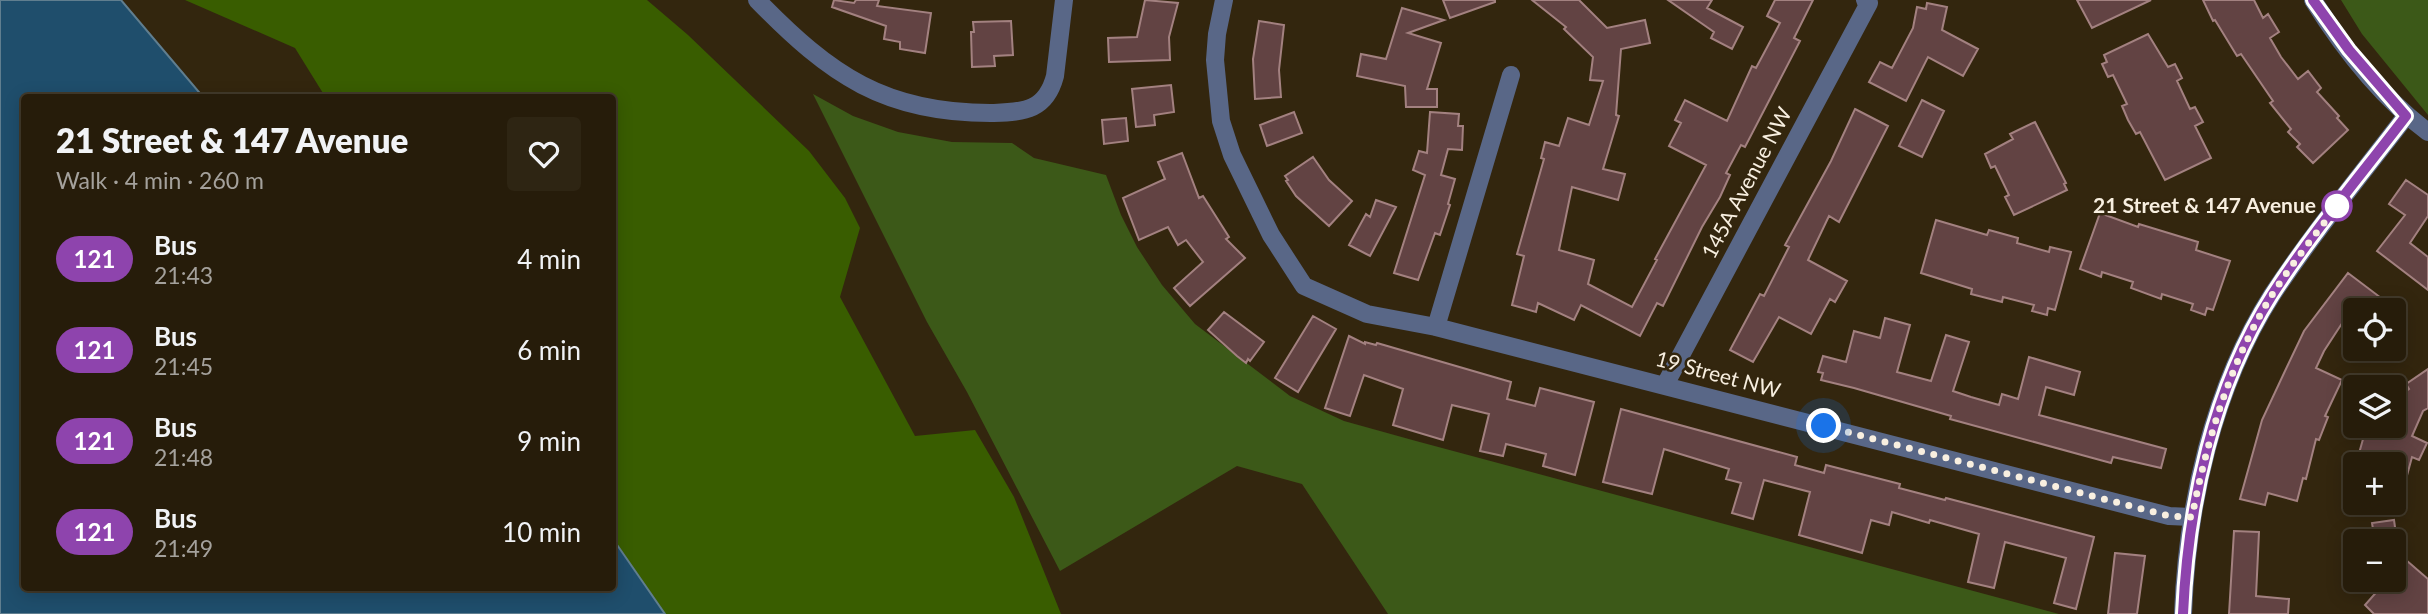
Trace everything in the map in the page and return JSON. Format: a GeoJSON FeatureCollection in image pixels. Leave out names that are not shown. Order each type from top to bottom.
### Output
{"type":"FeatureCollection","features":[{"type":"Feature","properties":{"kind":"street"},"geometry":{"type":"LineString","coordinates":[[757,0],[799,43],[821,60],[868,88],[905,102],[963,113],[1014,112],[1045,100],[1052,87],[1058,61],[1064,0]]}},
{"type":"Feature","properties":{"kind":"street","name":"19 Street NW"},"geometry":{"type":"LineString","coordinates":[[1224,0],[1214,60],[1221,121],[1232,155],[1271,235],[1304,286],[1367,314],[1436,327],[2169,516],[2192,517]]}},
{"type":"Feature","properties":{"kind":"street"},"geometry":{"type":"LineString","coordinates":[[2313,0],[2349,50],[2406,116],[2428,132]]}},
{"type":"Feature","properties":{"kind":"street","name":"145A Avenue NW"},"geometry":{"type":"LineString","coordinates":[[1665,385],[1867,1]]}},
{"type":"Feature","properties":{"kind":"street"},"geometry":{"type":"LineString","coordinates":[[1436,327],[1511,75]]}},
{"type":"Feature","properties":{"kind":"street"},"geometry":{"type":"LineString","coordinates":[[2183,614],[2192,517],[2203,463],[2217,414],[2252,331],[2293,265],[2406,116]]}},
{"type":"Feature","properties":{"kind":"green space"},"geometry":{"type":"Polygon","coordinates":[[[185,0],[647,0],[688,35],[809,151],[845,198],[860,228],[840,297],[915,436],[975,430],[1014,497],[1061,614],[665,614],[616,543],[616,94],[324,94],[295,48],[185,0]]]}},
{"type":"Feature","properties":{"kind":"green space"},"geometry":{"type":"Polygon","coordinates":[[[2341,0],[2428,0],[2428,115],[2362,34],[2341,0]]]}},
{"type":"Feature","properties":{"kind":"green space"},"geometry":{"type":"Polygon","coordinates":[[[813,94],[853,116],[898,132],[952,142],[1012,143],[1034,158],[1106,175],[1137,247],[1162,285],[1195,324],[1290,396],[1344,421],[2059,614],[1388,614],[1302,484],[1237,466],[1060,571],[967,392],[927,322],[813,94]]]}},
{"type":"Feature","properties":{"kind":"water"},"geometry":{"type":"Polygon","coordinates":[[[0,0],[121,0],[201,94],[21,94],[21,591],[616,591],[616,543],[665,614],[0,614],[0,0]]]}},
{"type":"Feature","properties":{"kind":"building"},"geometry":{"type":"Polygon","coordinates":[[[834,0],[854,3],[856,0],[879,0],[877,6],[931,13],[925,53],[900,49],[900,42],[884,39],[886,26],[832,7],[834,0]]]}},
{"type":"Feature","properties":{"kind":"building"},"geometry":{"type":"Polygon","coordinates":[[[1145,0],[1178,3],[1169,37],[1170,60],[1109,62],[1108,38],[1137,37],[1145,0]]]}},
{"type":"Feature","properties":{"kind":"building"},"geometry":{"type":"Polygon","coordinates":[[[1443,0],[1495,0],[1495,2],[1450,18],[1443,0]]]}},
{"type":"Feature","properties":{"kind":"building"},"geometry":{"type":"Polygon","coordinates":[[[1532,0],[1579,0],[1607,28],[1645,20],[1650,43],[1621,49],[1616,115],[1619,116],[1603,169],[1625,174],[1618,200],[1572,187],[1559,250],[1594,260],[1588,284],[1632,307],[1706,165],[1669,146],[1681,123],[1675,120],[1685,100],[1727,121],[1752,66],[1756,68],[1780,23],[1767,16],[1775,0],[1813,0],[1794,38],[1800,41],[1745,147],[1741,145],[1726,173],[1730,175],[1720,197],[1663,306],[1657,303],[1640,336],[1581,305],[1574,320],[1538,303],[1536,312],[1512,305],[1524,256],[1517,254],[1544,159],[1541,158],[1545,142],[1559,146],[1568,118],[1589,125],[1603,81],[1590,80],[1593,57],[1564,29],[1566,27],[1532,0]]]}},
{"type":"Feature","properties":{"kind":"building"},"geometry":{"type":"Polygon","coordinates":[[[1668,0],[1712,0],[1707,8],[1743,27],[1732,49],[1711,38],[1714,32],[1668,0]]]}},
{"type":"Feature","properties":{"kind":"building"},"geometry":{"type":"Polygon","coordinates":[[[2077,0],[2151,0],[2092,28],[2077,0]]]}},
{"type":"Feature","properties":{"kind":"building"},"geometry":{"type":"Polygon","coordinates":[[[2203,0],[2254,0],[2263,18],[2268,14],[2279,32],[2270,38],[2281,57],[2298,79],[2308,71],[2321,88],[2317,92],[2348,130],[2313,163],[2297,147],[2300,144],[2288,132],[2291,129],[2270,103],[2273,101],[2241,54],[2237,56],[2215,20],[2213,21],[2203,0]]]}},
{"type":"Feature","properties":{"kind":"building"},"geometry":{"type":"Polygon","coordinates":[[[1927,3],[1947,7],[1942,30],[1978,49],[1963,76],[1928,57],[1906,101],[1869,82],[1880,62],[1892,68],[1913,28],[1917,7],[1926,9],[1927,3]]]}},
{"type":"Feature","properties":{"kind":"building"},"geometry":{"type":"Polygon","coordinates":[[[1402,8],[1444,20],[1408,33],[1441,43],[1427,89],[1437,89],[1437,107],[1406,107],[1405,86],[1357,76],[1361,54],[1386,59],[1402,8]]]}},
{"type":"Feature","properties":{"kind":"building"},"geometry":{"type":"Polygon","coordinates":[[[1011,21],[1013,55],[994,56],[995,66],[972,67],[973,22],[1011,21]]]}},
{"type":"Feature","properties":{"kind":"building"},"geometry":{"type":"Polygon","coordinates":[[[1259,21],[1284,25],[1279,70],[1281,97],[1255,99],[1253,59],[1259,21]]]}},
{"type":"Feature","properties":{"kind":"building"},"geometry":{"type":"Polygon","coordinates":[[[2148,34],[2168,67],[2175,64],[2182,78],[2177,81],[2190,109],[2195,107],[2203,122],[2195,126],[2211,158],[2165,180],[2140,132],[2136,134],[2128,120],[2122,106],[2127,104],[2113,75],[2108,77],[2102,64],[2107,62],[2104,55],[2148,34]]]}},
{"type":"Feature","properties":{"kind":"building"},"geometry":{"type":"Polygon","coordinates":[[[1171,85],[1174,112],[1154,115],[1155,125],[1136,127],[1132,89],[1171,85]]]}},
{"type":"Feature","properties":{"kind":"building"},"geometry":{"type":"Polygon","coordinates":[[[1922,100],[1944,111],[1922,157],[1899,146],[1922,100]]]}},
{"type":"Feature","properties":{"kind":"building"},"geometry":{"type":"Polygon","coordinates":[[[1855,109],[1888,126],[1839,222],[1829,216],[1808,260],[1847,281],[1835,302],[1830,299],[1811,334],[1779,317],[1753,362],[1730,350],[1760,294],[1764,296],[1789,247],[1785,245],[1831,161],[1855,109]]]}},
{"type":"Feature","properties":{"kind":"building"},"geometry":{"type":"Polygon","coordinates":[[[1294,112],[1302,133],[1267,146],[1260,125],[1294,112]]]}},
{"type":"Feature","properties":{"kind":"building"},"geometry":{"type":"Polygon","coordinates":[[[1430,112],[1459,114],[1458,126],[1463,126],[1462,150],[1448,149],[1441,175],[1455,179],[1448,204],[1450,205],[1440,235],[1435,233],[1418,280],[1394,273],[1425,175],[1413,170],[1419,151],[1427,153],[1430,112]]]}},
{"type":"Feature","properties":{"kind":"building"},"geometry":{"type":"Polygon","coordinates":[[[1126,118],[1128,141],[1104,144],[1102,120],[1126,118]]]}},
{"type":"Feature","properties":{"kind":"building"},"geometry":{"type":"Polygon","coordinates":[[[2035,122],[2067,190],[2014,215],[2005,197],[2009,195],[1995,166],[1991,168],[1985,154],[2013,139],[2010,134],[2035,122]]]}},
{"type":"Feature","properties":{"kind":"building"},"geometry":{"type":"Polygon","coordinates":[[[1182,153],[1199,198],[1203,196],[1229,237],[1226,239],[1245,258],[1190,306],[1174,288],[1203,262],[1186,240],[1178,245],[1168,227],[1139,240],[1123,198],[1165,179],[1158,162],[1182,153]]]}},
{"type":"Feature","properties":{"kind":"building"},"geometry":{"type":"Polygon","coordinates":[[[1313,157],[1329,180],[1352,201],[1329,226],[1296,196],[1286,181],[1288,180],[1285,176],[1313,157]]]}},
{"type":"Feature","properties":{"kind":"building"},"geometry":{"type":"Polygon","coordinates":[[[2406,180],[2428,195],[2428,216],[2410,243],[2428,257],[2428,290],[2377,251],[2405,215],[2389,204],[2406,180]]]}},
{"type":"Feature","properties":{"kind":"building"},"geometry":{"type":"Polygon","coordinates":[[[1376,200],[1396,207],[1370,256],[1349,245],[1366,214],[1370,217],[1376,200]]]}},
{"type":"Feature","properties":{"kind":"building"},"geometry":{"type":"Polygon","coordinates":[[[2100,213],[2138,227],[2139,224],[2198,242],[2196,250],[2230,261],[2213,310],[2207,308],[2205,315],[2191,310],[2193,304],[2162,294],[2161,299],[2131,288],[2133,282],[2102,272],[2101,277],[2080,269],[2100,213]]]}},
{"type":"Feature","properties":{"kind":"building"},"geometry":{"type":"Polygon","coordinates":[[[1936,220],[1987,235],[1989,230],[2018,238],[2017,243],[2049,252],[2050,247],[2071,252],[2055,310],[2048,308],[2047,315],[2032,311],[2034,305],[2003,297],[2002,302],[1971,294],[1972,289],[1921,273],[1936,220]]]}},
{"type":"Feature","properties":{"kind":"building"},"geometry":{"type":"Polygon","coordinates":[[[2348,273],[2381,298],[2343,298],[2343,322],[2316,368],[2342,380],[2325,416],[2328,417],[2319,440],[2316,439],[2306,479],[2303,478],[2297,501],[2268,493],[2265,505],[2240,499],[2262,420],[2304,331],[2348,273]]]}},
{"type":"Feature","properties":{"kind":"building"},"geometry":{"type":"Polygon","coordinates":[[[1224,312],[1264,342],[1246,363],[1208,330],[1224,312]]]}},
{"type":"Feature","properties":{"kind":"building"},"geometry":{"type":"Polygon","coordinates":[[[1313,316],[1336,329],[1298,392],[1275,378],[1313,316]]]}},
{"type":"Feature","properties":{"kind":"building"},"geometry":{"type":"Polygon","coordinates":[[[1885,318],[1910,325],[1897,372],[1931,381],[1946,335],[1969,342],[1953,391],[1999,405],[2002,394],[2018,399],[2029,357],[2080,372],[2074,395],[2046,387],[2039,415],[2166,449],[2161,468],[2113,457],[2111,463],[1821,380],[1823,373],[1818,372],[1823,356],[1846,362],[1854,331],[1880,338],[1885,318]]]}},
{"type":"Feature","properties":{"kind":"building"},"geometry":{"type":"Polygon","coordinates":[[[1349,336],[1365,344],[1377,343],[1511,382],[1507,399],[1535,406],[1540,388],[1594,402],[1575,475],[1543,466],[1546,454],[1506,444],[1503,456],[1480,451],[1489,414],[1452,405],[1443,440],[1393,425],[1403,389],[1364,375],[1350,416],[1325,408],[1349,336]]]}},
{"type":"Feature","properties":{"kind":"building"},"geometry":{"type":"Polygon","coordinates":[[[2428,369],[2428,408],[2423,411],[2412,436],[2427,443],[2419,460],[2412,457],[2406,479],[2406,452],[2359,452],[2363,438],[2406,438],[2406,391],[2409,389],[2406,384],[2428,369]]]}},
{"type":"Feature","properties":{"kind":"building"},"geometry":{"type":"Polygon","coordinates":[[[1621,409],[1797,457],[1795,465],[1824,473],[1826,465],[1900,484],[1899,488],[2094,537],[2076,609],[2054,603],[2066,558],[2005,542],[1994,588],[1968,582],[1979,534],[1930,520],[1929,523],[1892,512],[1889,525],[1871,520],[1862,553],[1799,535],[1810,492],[1764,480],[1753,519],[1732,513],[1741,483],[1726,479],[1729,469],[1664,449],[1652,494],[1603,482],[1621,409]]]}},
{"type":"Feature","properties":{"kind":"building"},"geometry":{"type":"Polygon","coordinates":[[[2394,520],[2395,529],[2373,529],[2372,523],[2394,520]]]}},
{"type":"Feature","properties":{"kind":"building"},"geometry":{"type":"Polygon","coordinates":[[[2234,531],[2259,532],[2256,596],[2289,599],[2288,614],[2229,614],[2234,531]]]}},
{"type":"Feature","properties":{"kind":"building"},"geometry":{"type":"Polygon","coordinates":[[[2115,553],[2145,556],[2137,614],[2108,614],[2115,553]]]}},
{"type":"Feature","properties":{"kind":"building"},"geometry":{"type":"Polygon","coordinates":[[[2406,560],[2428,579],[2428,614],[2374,614],[2365,605],[2376,592],[2406,592],[2406,560]]]}},
{"type":"Feature","properties":{"kind":"bus line","name":"121"},"geometry":{"type":"LineString","coordinates":[[2183,614],[2192,517],[2203,463],[2217,414],[2252,331],[2293,265],[2406,116],[2373,80],[2313,0]]}},
{"type":"Feature","properties":{"kind":"place","name":"21 Street & 147 Avenue"},"geometry":{"type":"Point","coordinates":[2337,206]}},
{"type":"Feature","properties":{"kind":"route"},"geometry":{"type":"LineString","coordinates":[[1824,426],[2169,516],[2192,517],[2217,414],[2252,331],[2271,297],[2342,200],[2337,206]]}}]}
